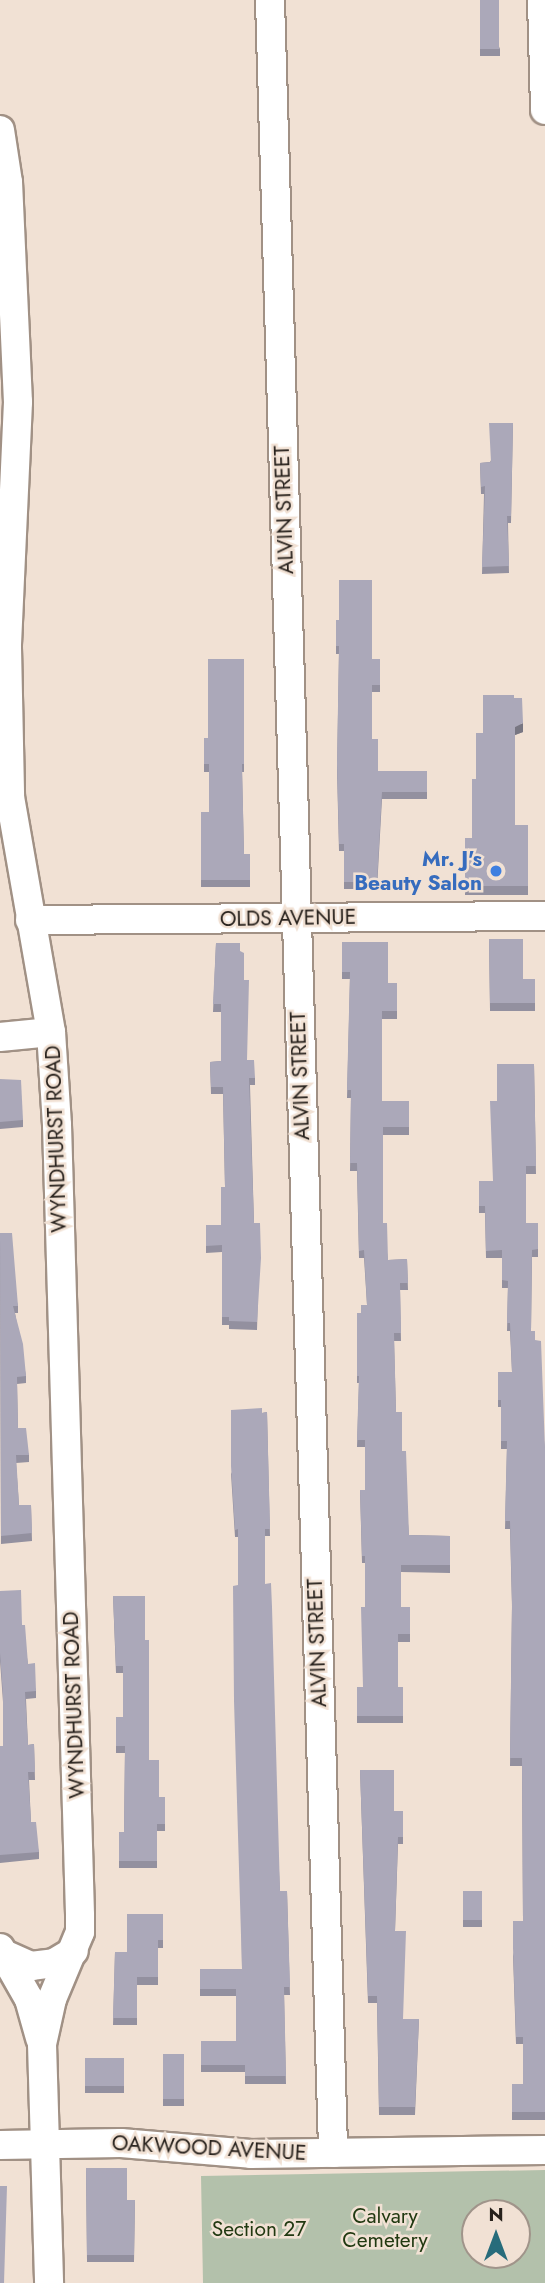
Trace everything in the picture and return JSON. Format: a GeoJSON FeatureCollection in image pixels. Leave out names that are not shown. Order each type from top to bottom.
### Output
{"type":"FeatureCollection","features":[{"type":"Feature","properties":{"kind":"street","name":"ALVIN STREET"},"geometry":{"type":"LineString","coordinates":[[270,0],[332,2153]]}},
{"type":"Feature","properties":{"kind":"street"},"geometry":{"type":"LineString","coordinates":[[542,0],[545,110]]}},
{"type":"Feature","properties":{"kind":"street","name":"WYNDHURST ROAD"},"geometry":{"type":"LineString","coordinates":[[0,130],[10,222],[18,402],[7,648],[5,797],[51,1032],[57,1125],[80,1916],[80,1932],[49,2006],[42,2044],[48,2283]]}},
{"type":"Feature","properties":{"kind":"street","name":"OLDS AVENUE"},"geometry":{"type":"LineString","coordinates":[[30,920],[545,916]]}},
{"type":"Feature","properties":{"kind":"street"},"geometry":{"type":"LineString","coordinates":[[0,1037],[51,1032]]}},
{"type":"Feature","properties":{"kind":"street"},"geometry":{"type":"LineString","coordinates":[[2,1951],[31,1966],[54,1963],[74,1951]]}},
{"type":"Feature","properties":{"kind":"street"},"geometry":{"type":"LineString","coordinates":[[2,1951],[29,1999],[42,2044]]}},
{"type":"Feature","properties":{"kind":"street","name":"OAKWOOD AVENUE"},"geometry":{"type":"LineString","coordinates":[[0,2145],[134,2144],[251,2154],[545,2150]]}},
{"type":"Feature","properties":{"kind":"green space","name":"Calvary Cemetery"},"geometry":{"type":"Polygon","coordinates":[[[545,2170],[545,2283],[203,2283],[201,2176],[545,2170]]]}},
{"type":"Feature","properties":{"kind":"building"},"geometry":{"type":"Polygon","coordinates":[[[480,0],[499,0],[499,49],[480,49],[480,0]]]}},
{"type":"Feature","properties":{"kind":"building"},"geometry":{"type":"Polygon","coordinates":[[[489,423],[513,423],[511,516],[507,516],[509,566],[482,567],[485,486],[481,487],[480,463],[491,462],[489,423]]]}},
{"type":"Feature","properties":{"kind":"building"},"geometry":{"type":"Polygon","coordinates":[[[339,580],[372,580],[372,659],[380,659],[380,685],[372,685],[372,739],[378,739],[378,771],[427,771],[427,792],[382,792],[377,882],[344,882],[344,844],[339,844],[339,646],[336,646],[336,620],[339,620],[339,580]]]}},
{"type":"Feature","properties":{"kind":"building"},"geometry":{"type":"Polygon","coordinates":[[[208,659],[244,659],[244,854],[250,854],[250,880],[201,880],[201,812],[209,812],[209,764],[204,764],[204,738],[208,738],[208,659]]]}},
{"type":"Feature","properties":{"kind":"building"},"geometry":{"type":"Polygon","coordinates":[[[483,695],[514,695],[514,698],[522,698],[523,723],[515,727],[515,825],[528,825],[528,886],[465,886],[465,838],[472,838],[472,779],[476,779],[476,733],[483,733],[483,695]]]}},
{"type":"Feature","properties":{"kind":"building"},"geometry":{"type":"Polygon","coordinates":[[[489,939],[523,939],[523,979],[535,979],[535,1003],[490,1003],[489,939]]]}},
{"type":"Feature","properties":{"kind":"building"},"geometry":{"type":"Polygon","coordinates":[[[342,942],[388,942],[388,983],[397,983],[397,1011],[382,1011],[382,1101],[409,1101],[409,1127],[383,1127],[383,1223],[387,1223],[388,1260],[407,1259],[408,1283],[400,1283],[401,1333],[394,1333],[396,1412],[402,1412],[402,1451],[406,1451],[409,1535],[450,1536],[450,1565],[401,1565],[401,1607],[410,1607],[410,1634],[398,1634],[398,1687],[403,1687],[403,1716],[357,1716],[357,1687],[363,1687],[361,1607],[365,1607],[365,1556],[362,1556],[360,1490],[365,1490],[365,1440],[357,1440],[357,1313],[361,1313],[361,1305],[367,1305],[364,1250],[359,1251],[357,1163],[350,1163],[351,1090],[347,1090],[350,972],[342,972],[342,942]]]}},
{"type":"Feature","properties":{"kind":"building"},"geometry":{"type":"Polygon","coordinates":[[[216,943],[240,943],[240,951],[244,953],[244,980],[249,980],[247,1060],[254,1060],[255,1078],[249,1078],[254,1223],[260,1223],[261,1258],[257,1322],[229,1321],[229,1317],[222,1317],[222,1245],[206,1246],[206,1225],[221,1225],[221,1187],[225,1187],[223,1087],[211,1087],[210,1062],[221,1061],[221,1004],[213,1004],[216,943]]]}},
{"type":"Feature","properties":{"kind":"building"},"geometry":{"type":"Polygon","coordinates":[[[497,1064],[534,1064],[536,1166],[526,1166],[526,1223],[538,1223],[538,1249],[532,1250],[531,1331],[535,1331],[535,1340],[541,1341],[545,1449],[545,2112],[512,2112],[512,2084],[523,2084],[523,2037],[516,2037],[513,1948],[513,1921],[523,1921],[522,1758],[510,1758],[510,1521],[505,1521],[507,1441],[501,1441],[498,1372],[512,1372],[510,1323],[507,1323],[508,1281],[502,1280],[502,1250],[486,1251],[485,1206],[479,1206],[479,1181],[493,1181],[490,1101],[497,1101],[497,1064]]]}},
{"type":"Feature","properties":{"kind":"building"},"geometry":{"type":"Polygon","coordinates":[[[0,1079],[21,1080],[23,1120],[0,1122],[0,1079]]]}},
{"type":"Feature","properties":{"kind":"building"},"geometry":{"type":"Polygon","coordinates":[[[0,1233],[12,1233],[18,1306],[13,1306],[23,1344],[26,1376],[17,1377],[18,1428],[26,1428],[29,1455],[16,1455],[19,1505],[31,1505],[32,1533],[1,1536],[0,1233]]]}},
{"type":"Feature","properties":{"kind":"building"},"geometry":{"type":"Polygon","coordinates":[[[262,1408],[262,1413],[267,1412],[270,1529],[265,1529],[265,1584],[271,1583],[280,1891],[287,1891],[290,1987],[284,1987],[286,2076],[245,2076],[245,2065],[201,2065],[201,2041],[236,2041],[236,1989],[200,1989],[200,1969],[242,1969],[234,1701],[233,1586],[238,1585],[238,1529],[235,1530],[231,1466],[231,1410],[262,1408]]]}},
{"type":"Feature","properties":{"kind":"building"},"geometry":{"type":"Polygon","coordinates":[[[21,1590],[22,1625],[25,1625],[28,1664],[35,1663],[36,1691],[25,1692],[28,1745],[34,1744],[35,1772],[28,1772],[31,1822],[36,1822],[39,1852],[0,1855],[3,1695],[0,1591],[21,1590]]]}},
{"type":"Feature","properties":{"kind":"building"},"geometry":{"type":"Polygon","coordinates":[[[113,1596],[145,1596],[145,1640],[149,1640],[149,1760],[159,1760],[159,1797],[165,1797],[165,1824],[157,1824],[157,1861],[119,1861],[119,1832],[124,1832],[125,1746],[116,1746],[116,1717],[123,1717],[123,1666],[116,1666],[113,1596]]]}},
{"type":"Feature","properties":{"kind":"building"},"geometry":{"type":"Polygon","coordinates":[[[360,1770],[394,1770],[394,1811],[403,1811],[403,1837],[398,1837],[395,1931],[406,1931],[403,2019],[419,2019],[415,2107],[379,2107],[377,1996],[368,1996],[360,1770]]]}},
{"type":"Feature","properties":{"kind":"building"},"geometry":{"type":"Polygon","coordinates":[[[463,1891],[482,1891],[482,1920],[463,1920],[463,1891]]]}},
{"type":"Feature","properties":{"kind":"building"},"geometry":{"type":"Polygon","coordinates":[[[127,1914],[163,1914],[163,1940],[158,1940],[158,1977],[137,1977],[137,2018],[113,2018],[115,1952],[127,1952],[127,1914]]]}},
{"type":"Feature","properties":{"kind":"building"},"geometry":{"type":"Polygon","coordinates":[[[163,2054],[184,2054],[184,2099],[163,2099],[163,2054]]]}},
{"type":"Feature","properties":{"kind":"building"},"geometry":{"type":"Polygon","coordinates":[[[85,2058],[124,2058],[124,2086],[85,2086],[85,2058]]]}},
{"type":"Feature","properties":{"kind":"building"},"geometry":{"type":"Polygon","coordinates":[[[86,2168],[127,2168],[127,2200],[135,2200],[134,2255],[87,2255],[86,2168]]]}},
{"type":"Feature","properties":{"kind":"building"},"geometry":{"type":"Polygon","coordinates":[[[0,2186],[7,2186],[4,2283],[0,2283],[0,2186]]]}},
{"type":"Feature","properties":{"kind":"place","name":"Mr. J's Beauty Salon"},"geometry":{"type":"Point","coordinates":[496,871]}},
{"type":"Feature","properties":{"kind":"park label","name":"Section 27"},"geometry":{"type":"Point","coordinates":[259,2229]}}]}
